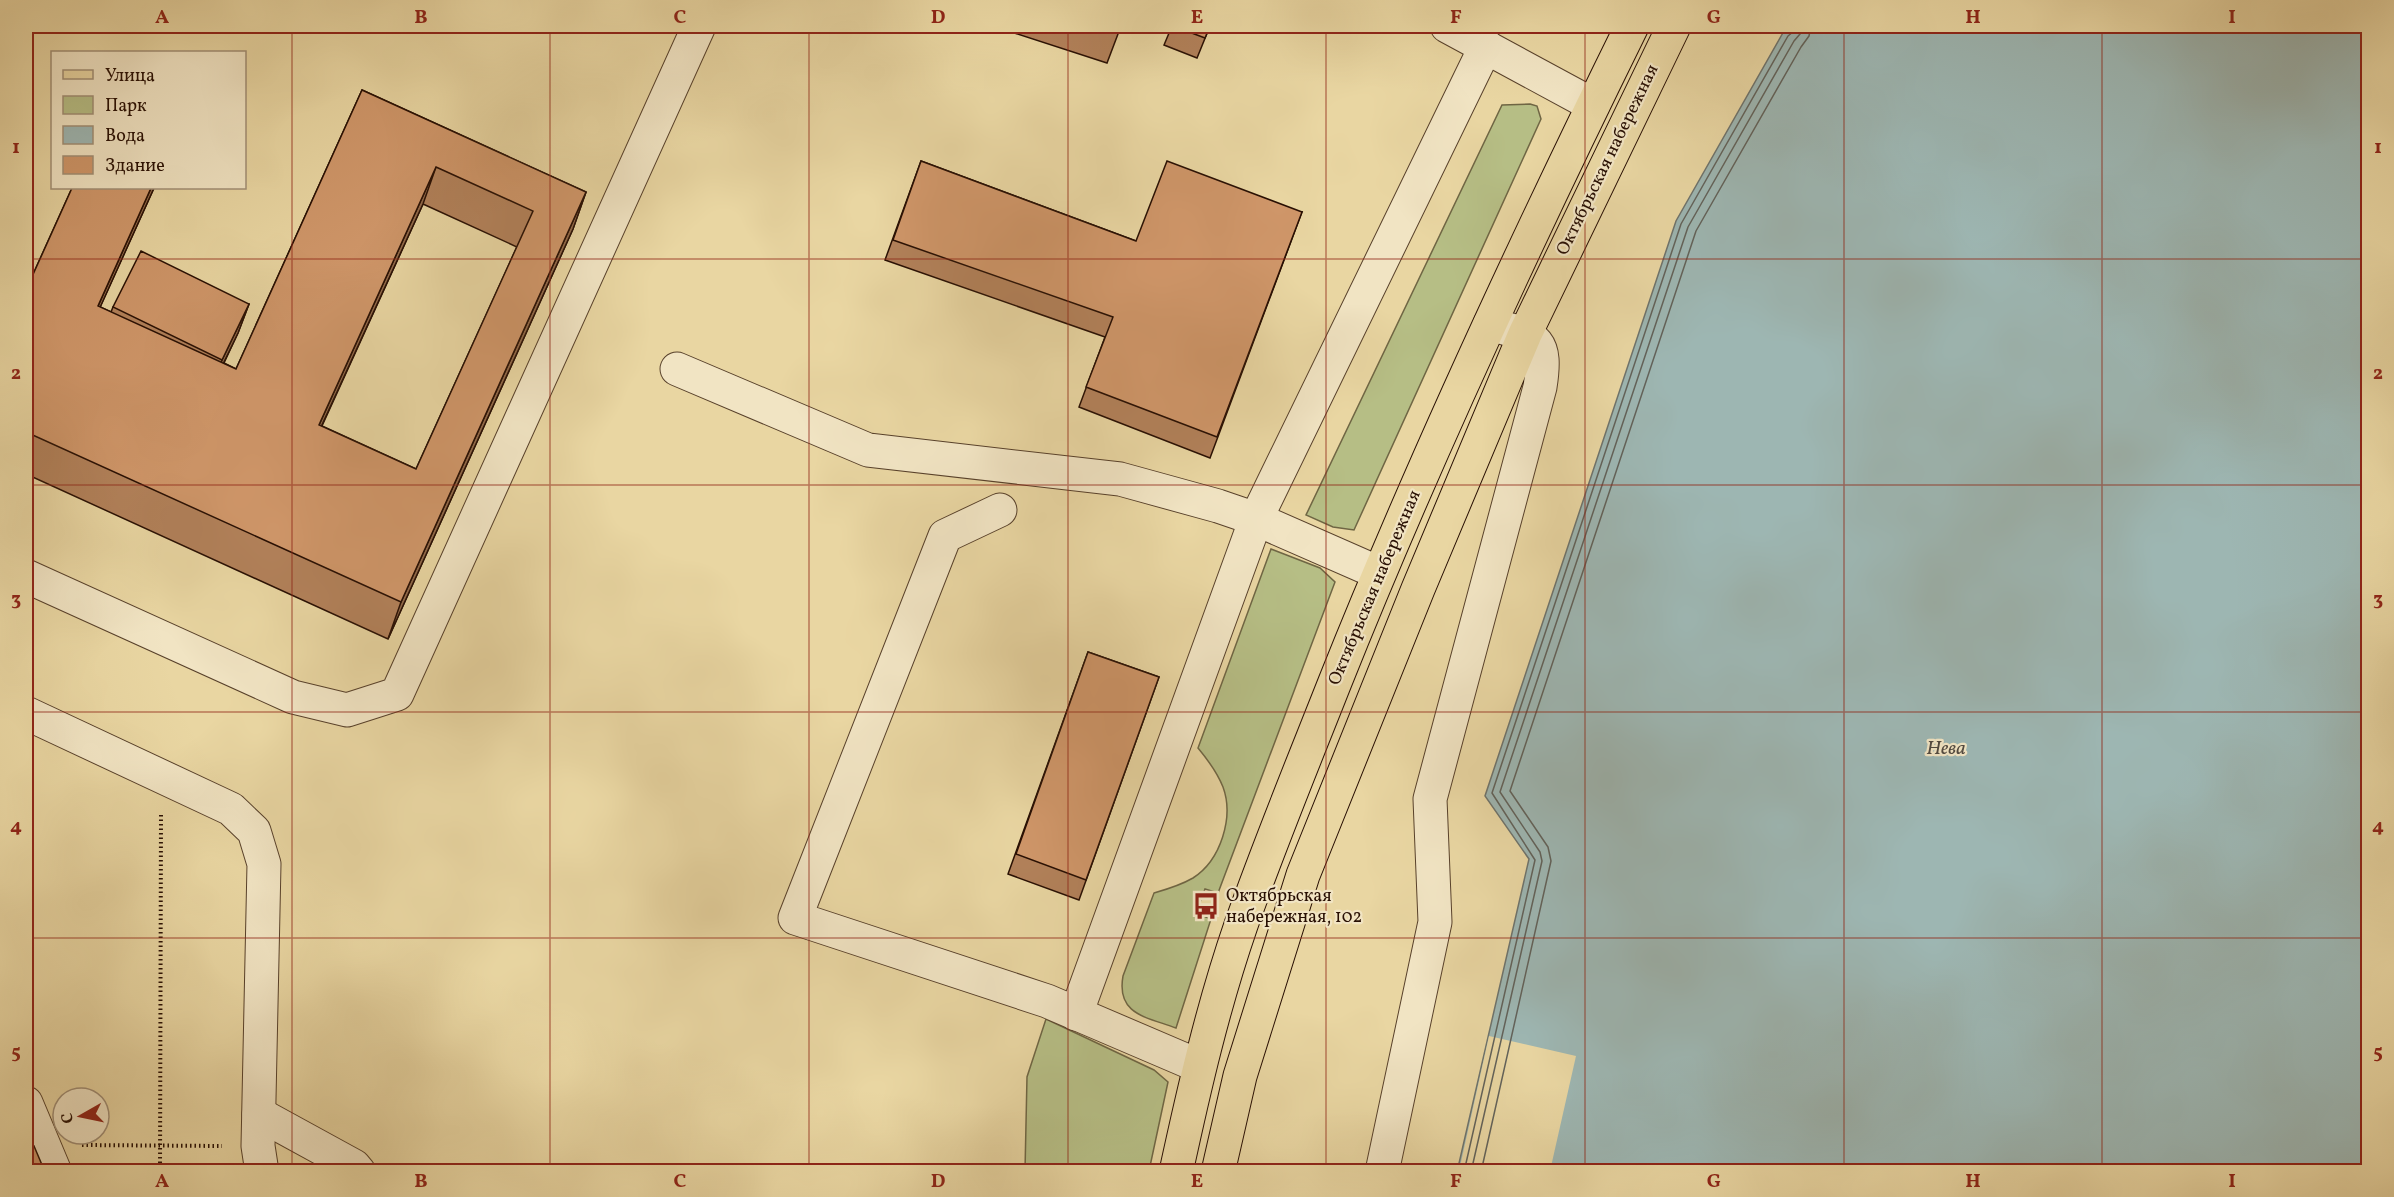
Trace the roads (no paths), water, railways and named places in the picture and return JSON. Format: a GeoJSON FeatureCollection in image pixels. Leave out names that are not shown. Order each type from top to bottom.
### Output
{"type":"FeatureCollection","features":[{"type":"Feature","properties":{"kind":"main road","name":"Октябрьская набережная"},"geometry":{"type":"LineString","coordinates":[[1176,1172],[1199,1066],[1240,927],[1291,792],[1379,573],[1490,324],[1632,26]]}},
{"type":"Feature","properties":{"kind":"main road","name":"Октябрьская набережная"},"geometry":{"type":"LineString","coordinates":[[1218,1172],[1240,1076],[1303,875],[1418,589],[1525,334],[1674,26]]}},
{"type":"Feature","properties":{"kind":"lane"},"geometry":{"type":"LineString","coordinates":[[26,576],[293,697],[347,710],[398,694],[699,26]]}},
{"type":"Feature","properties":{"kind":"lane"},"geometry":{"type":"LineString","coordinates":[[1447,26],[1593,105]]}},
{"type":"Feature","properties":{"kind":"lane"},"geometry":{"type":"LineString","coordinates":[[1076,1014],[1256,519],[1486,46]]}},
{"type":"Feature","properties":{"kind":"lane"},"geometry":{"type":"LineString","coordinates":[[1382,1172],[1435,922],[1430,799],[1540,387],[1544,362],[1538,343],[1525,334],[1490,324]]}},
{"type":"Feature","properties":{"kind":"lane"},"geometry":{"type":"LineString","coordinates":[[677,369],[868,450],[1120,479],[1256,519],[1379,573]]}},
{"type":"Feature","properties":{"kind":"lane"},"geometry":{"type":"LineString","coordinates":[[1000,510],[945,536],[795,918],[1047,1001],[1199,1066]]}},
{"type":"Feature","properties":{"kind":"lane"},"geometry":{"type":"LineString","coordinates":[[26,713],[231,809],[254,831],[264,864],[260,1159]]}},
{"type":"Feature","properties":{"kind":"lane"},"geometry":{"type":"LineString","coordinates":[[26,1103],[49,1158]]}},
{"type":"Feature","properties":{"kind":"lane"},"geometry":{"type":"LineString","coordinates":[[259,1114],[354,1166],[359,1172]]}},
{"type":"Feature","properties":{"kind":"water","name":"Нева"},"geometry":{"type":"Polygon","coordinates":[[[1792,26],[2368,26],[2368,1171],[1457,1172],[1529,859],[1485,796],[1676,221],[1784,31],[1792,26]]]}},
{"type":"Feature","properties":{"kind":"place","name":"Октябрьская набережная, 102"},"geometry":{"type":"Point","coordinates":[1206,906]}}]}
